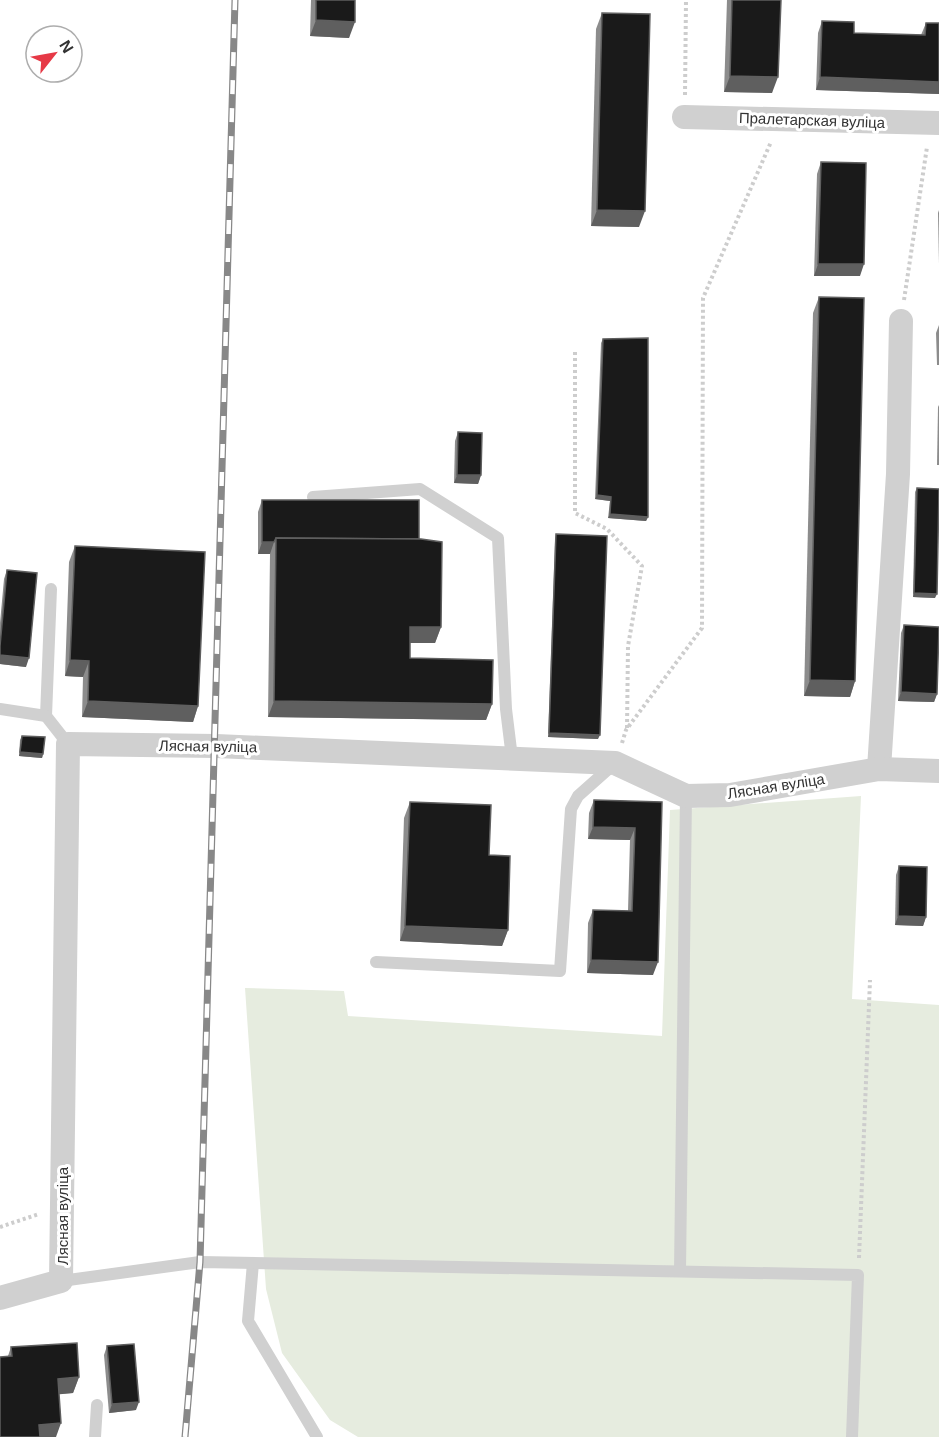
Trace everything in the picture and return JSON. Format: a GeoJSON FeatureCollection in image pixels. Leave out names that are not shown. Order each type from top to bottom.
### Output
{"type":"FeatureCollection","features":[{"type":"Feature","properties":{"kind":"street","name":"Пралетарская вуліца"},"geometry":{"type":"LineString","coordinates":[[684,117],[935,123]]}},
{"type":"Feature","properties":{"kind":"street"},"geometry":{"type":"LineString","coordinates":[[879,769],[898,474],[901,321]]}},
{"type":"Feature","properties":{"kind":"street","name":"Лясная вуліца"},"geometry":{"type":"LineString","coordinates":[[0,1298],[61,1281],[68,744],[216,746],[615,763],[686,796],[730,795],[879,769],[939,771]]}},
{"type":"Feature","properties":{"kind":"lane"},"geometry":{"type":"LineString","coordinates":[[313,497],[420,489],[498,538],[506,710],[512,758]]}},
{"type":"Feature","properties":{"kind":"lane"},"geometry":{"type":"LineString","coordinates":[[51,590],[46,716],[68,744]]}},
{"type":"Feature","properties":{"kind":"lane"},"geometry":{"type":"LineString","coordinates":[[0,709],[46,716]]}},
{"type":"Feature","properties":{"kind":"lane"},"geometry":{"type":"LineString","coordinates":[[376,962],[560,971],[571,809],[578,796],[615,763]]}},
{"type":"Feature","properties":{"kind":"lane"},"geometry":{"type":"LineString","coordinates":[[680,1271],[686,796]]}},
{"type":"Feature","properties":{"kind":"lane"},"geometry":{"type":"LineString","coordinates":[[61,1281],[200,1262],[858,1275],[852,1437]]}},
{"type":"Feature","properties":{"kind":"lane"},"geometry":{"type":"LineString","coordinates":[[253,1263],[248,1321],[317,1437]]}},
{"type":"Feature","properties":{"kind":"lane"},"geometry":{"type":"LineString","coordinates":[[95,1437],[97,1405]]}},
{"type":"Feature","properties":{"kind":"path"},"geometry":{"type":"LineString","coordinates":[[684,117],[687,0]]}},
{"type":"Feature","properties":{"kind":"path"},"geometry":{"type":"LineString","coordinates":[[615,763],[627,730],[702,628],[703,298],[781,119]]}},
{"type":"Feature","properties":{"kind":"path"},"geometry":{"type":"LineString","coordinates":[[901,321],[935,123]]}},
{"type":"Feature","properties":{"kind":"path"},"geometry":{"type":"LineString","coordinates":[[575,352],[575,513],[607,530],[642,566],[628,646],[627,730]]}},
{"type":"Feature","properties":{"kind":"path"},"geometry":{"type":"LineString","coordinates":[[858,1275],[870,980]]}},
{"type":"Feature","properties":{"kind":"path"},"geometry":{"type":"LineString","coordinates":[[0,1227],[62,1206]]}},
{"type":"Feature","properties":{"kind":"shaded area"},"geometry":{"type":"Polygon","coordinates":[[[861,796],[852,999],[939,1005],[939,1437],[358,1437],[330,1420],[282,1353],[266,1289],[245,988],[344,991],[348,1016],[662,1036],[670,810],[861,796]]]}},
{"type":"Feature","properties":{"kind":"building"},"geometry":{"type":"Polygon","coordinates":[[[316,0],[355,0],[355,22],[316,20],[316,0]]]}},
{"type":"Feature","properties":{"kind":"building"},"geometry":{"type":"Polygon","coordinates":[[[732,0],[781,0],[778,77],[730,76],[732,0]]]}},
{"type":"Feature","properties":{"kind":"building"},"geometry":{"type":"Polygon","coordinates":[[[602,13],[650,14],[645,211],[597,210],[602,13]]]}},
{"type":"Feature","properties":{"kind":"building"},"geometry":{"type":"Polygon","coordinates":[[[822,21],[854,22],[854,33],[925,35],[926,23],[939,23],[939,82],[820,77],[822,21]]]}},
{"type":"Feature","properties":{"kind":"building"},"geometry":{"type":"Polygon","coordinates":[[[821,162],[866,163],[864,264],[818,264],[821,162]]]}},
{"type":"Feature","properties":{"kind":"building"},"geometry":{"type":"Polygon","coordinates":[[[819,297],[864,298],[855,681],[810,680],[819,297]]]}},
{"type":"Feature","properties":{"kind":"building"},"geometry":{"type":"Polygon","coordinates":[[[648,338],[648,517],[610,514],[611,497],[597,495],[603,339],[648,338]]]}},
{"type":"Feature","properties":{"kind":"building"},"geometry":{"type":"Polygon","coordinates":[[[458,432],[482,433],[481,475],[457,475],[458,432]]]}},
{"type":"Feature","properties":{"kind":"building"},"geometry":{"type":"Polygon","coordinates":[[[917,488],[939,489],[937,594],[914,593],[917,488]]]}},
{"type":"Feature","properties":{"kind":"building"},"geometry":{"type":"Polygon","coordinates":[[[262,500],[419,500],[419,539],[276,538],[274,542],[262,542],[262,500]]]}},
{"type":"Feature","properties":{"kind":"building"},"geometry":{"type":"Polygon","coordinates":[[[556,534],[607,536],[600,735],[549,733],[556,534]]]}},
{"type":"Feature","properties":{"kind":"building"},"geometry":{"type":"Polygon","coordinates":[[[276,538],[421,539],[442,542],[441,627],[410,627],[410,658],[493,660],[492,704],[274,701],[276,538]]]}},
{"type":"Feature","properties":{"kind":"building"},"geometry":{"type":"Polygon","coordinates":[[[75,546],[205,552],[198,706],[88,701],[89,661],[70,660],[75,546]]]}},
{"type":"Feature","properties":{"kind":"building"},"geometry":{"type":"Polygon","coordinates":[[[7,570],[37,573],[29,658],[0,655],[7,570]]]}},
{"type":"Feature","properties":{"kind":"building"},"geometry":{"type":"Polygon","coordinates":[[[904,625],[939,627],[937,694],[901,692],[904,625]]]}},
{"type":"Feature","properties":{"kind":"building"},"geometry":{"type":"Polygon","coordinates":[[[22,736],[45,737],[43,754],[20,752],[22,736]]]}},
{"type":"Feature","properties":{"kind":"building"},"geometry":{"type":"Polygon","coordinates":[[[594,800],[662,802],[658,962],[591,960],[593,910],[632,911],[635,828],[593,827],[594,800]]]}},
{"type":"Feature","properties":{"kind":"building"},"geometry":{"type":"Polygon","coordinates":[[[410,802],[491,805],[489,855],[510,856],[508,930],[405,926],[410,802]]]}},
{"type":"Feature","properties":{"kind":"building"},"geometry":{"type":"Polygon","coordinates":[[[899,866],[927,867],[926,917],[898,916],[899,866]]]}},
{"type":"Feature","properties":{"kind":"building"},"geometry":{"type":"Polygon","coordinates":[[[77,1343],[79,1377],[58,1379],[61,1423],[39,1425],[40,1437],[0,1437],[0,1357],[12,1356],[11,1347],[77,1343]]]}},
{"type":"Feature","properties":{"kind":"building"},"geometry":{"type":"Polygon","coordinates":[[[134,1344],[139,1402],[112,1404],[107,1346],[134,1344]]]}},
{"type":"Feature","properties":{"kind":"railway"},"geometry":{"type":"LineString","coordinates":[[185,1437],[200,1262],[235,0]]}}]}
